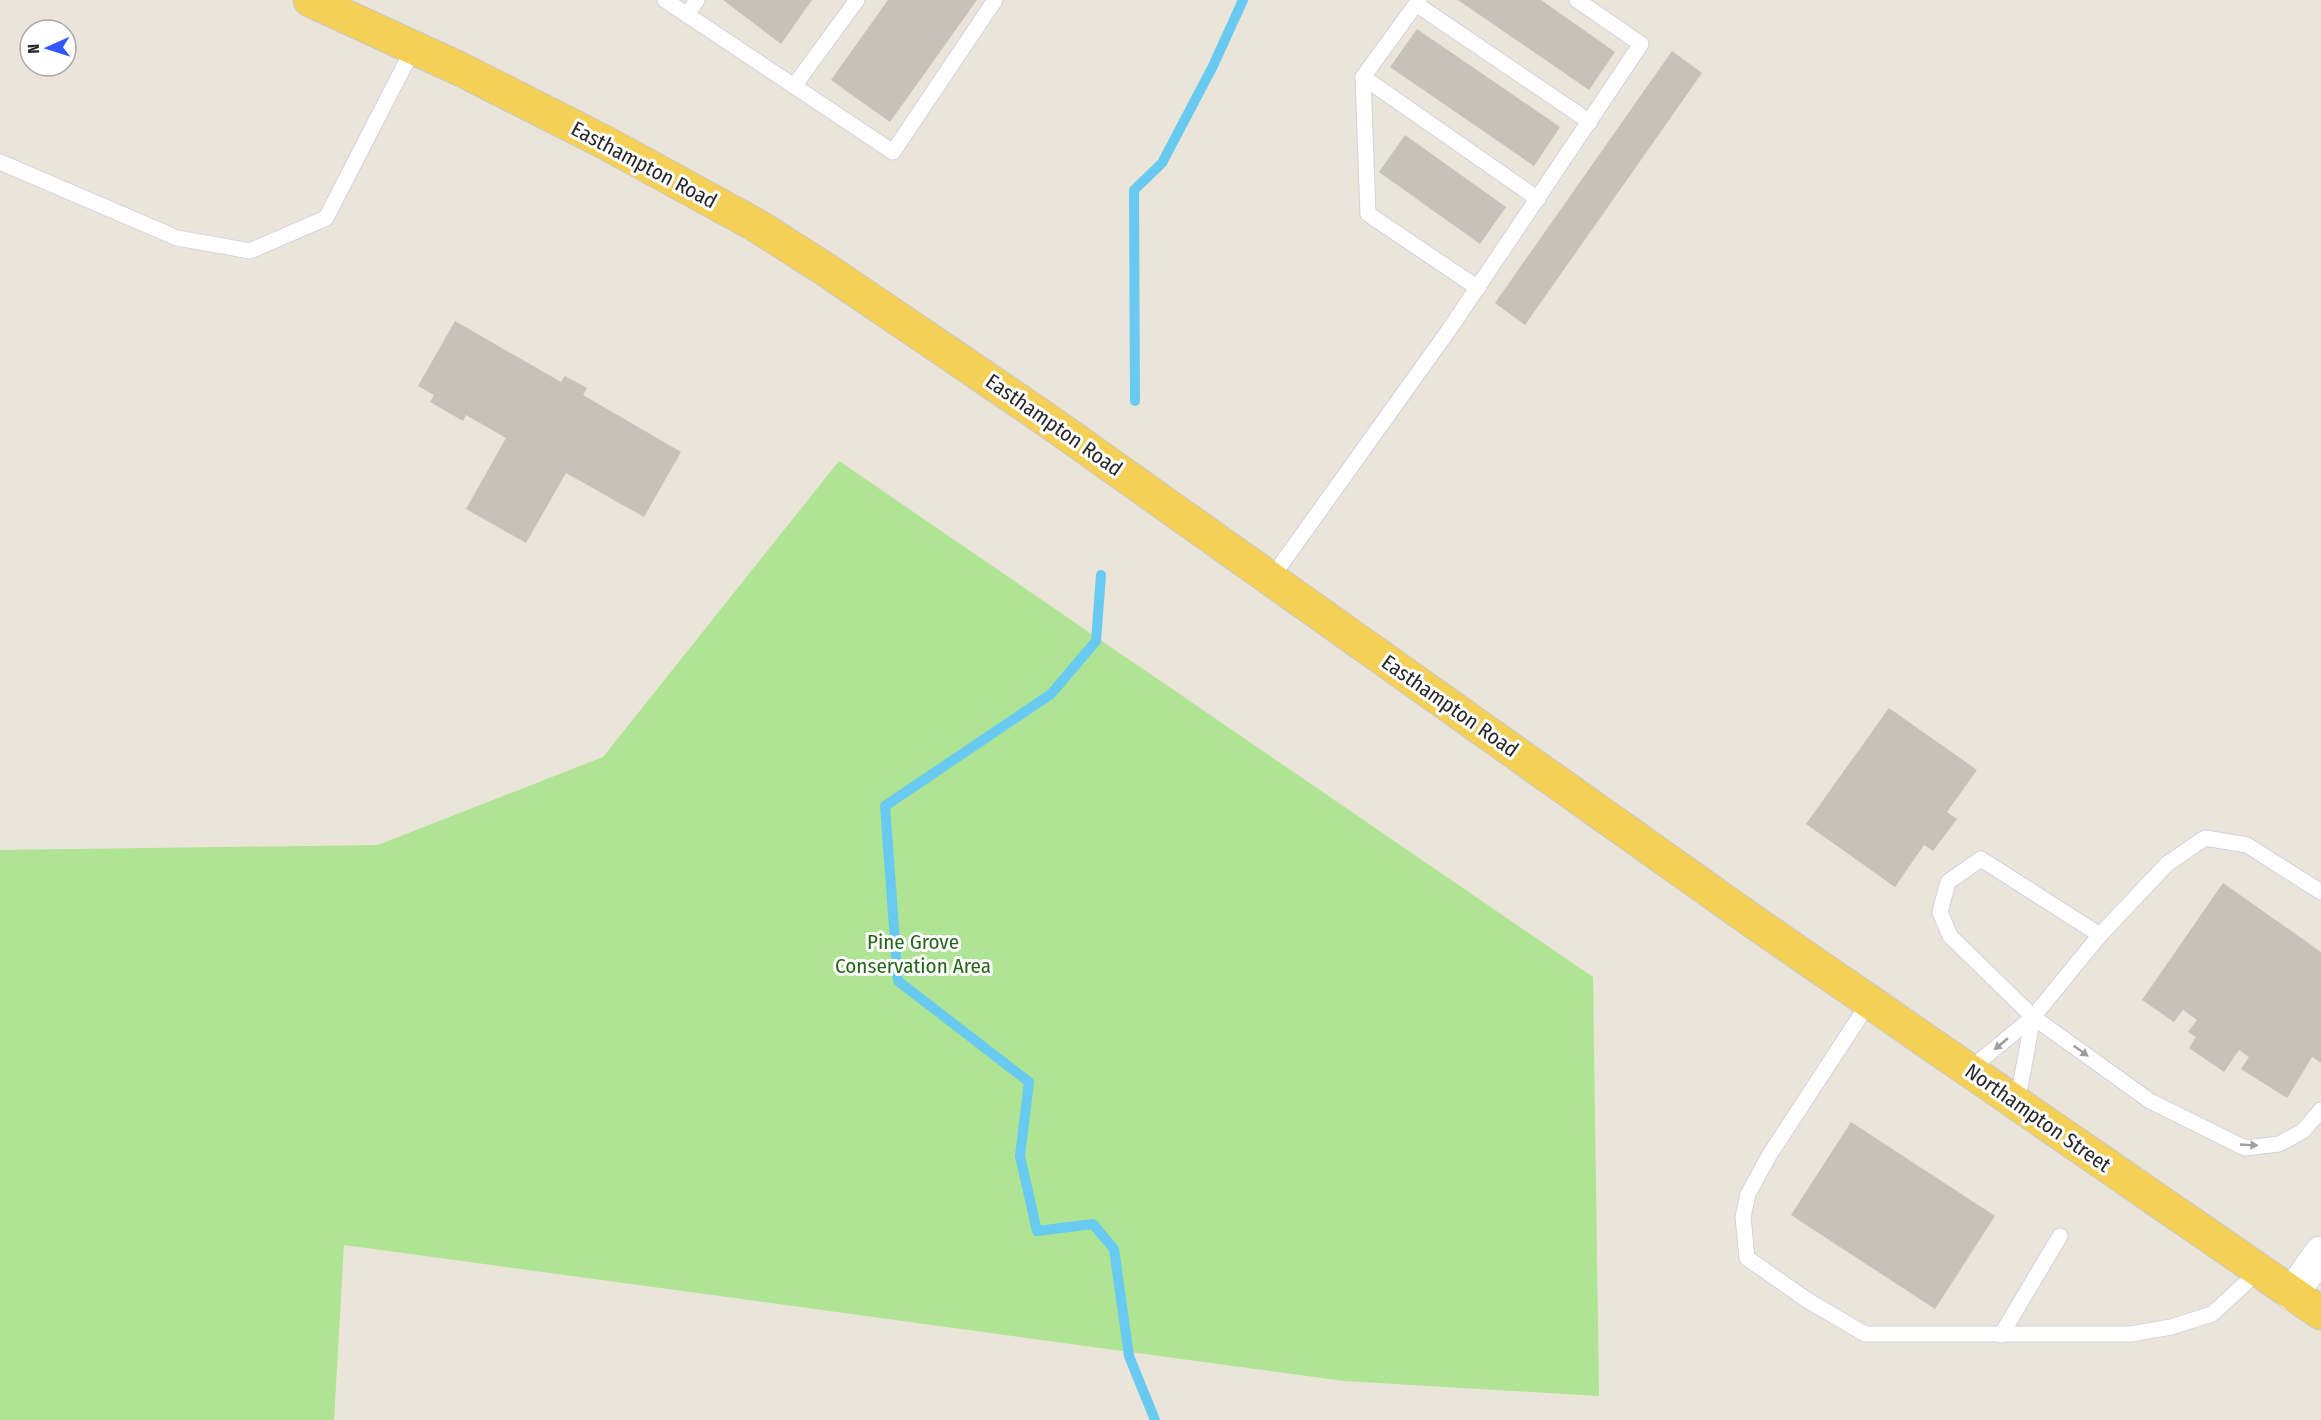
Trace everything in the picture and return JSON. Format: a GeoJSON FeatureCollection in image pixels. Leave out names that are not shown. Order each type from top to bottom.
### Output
{"type":"FeatureCollection","features":[{"type":"Feature","properties":{"kind":"main road","name":"Easthampton Road"},"geometry":{"type":"LineString","coordinates":[[310,0],[414,48],[606,143],[754,224],[965,363],[1754,922]]}},
{"type":"Feature","properties":{"kind":"main road","name":"Northampton Street"},"geometry":{"type":"LineString","coordinates":[[1754,922],[2321,1314]]}},
{"type":"Feature","properties":{"kind":"main road"},"geometry":{"type":"LineString","coordinates":[[2292,1294],[2321,1253]]}},
{"type":"Feature","properties":{"kind":"lane"},"geometry":{"type":"LineString","coordinates":[[665,0],[893,152],[995,0]]}},
{"type":"Feature","properties":{"kind":"lane"},"geometry":{"type":"LineString","coordinates":[[687,15],[697,0]]}},
{"type":"Feature","properties":{"kind":"lane"},"geometry":{"type":"LineString","coordinates":[[795,86],[857,0]]}},
{"type":"Feature","properties":{"kind":"lane"},"geometry":{"type":"LineString","coordinates":[[1270,580],[1478,288],[1641,44],[1577,0]]}},
{"type":"Feature","properties":{"kind":"lane"},"geometry":{"type":"LineString","coordinates":[[1478,288],[1368,214],[1363,77],[1418,2],[1590,122]]}},
{"type":"Feature","properties":{"kind":"lane"},"geometry":{"type":"LineString","coordinates":[[0,162],[177,238],[250,251],[326,218],[414,48]]}},
{"type":"Feature","properties":{"kind":"lane"},"geometry":{"type":"LineString","coordinates":[[1363,77],[1538,199]]}},
{"type":"Feature","properties":{"kind":"lane"},"geometry":{"type":"LineString","coordinates":[[1969,1070],[2034,1017],[2100,935],[2167,864],[2205,838],[2247,845],[2321,892]]}},
{"type":"Feature","properties":{"kind":"lane"},"geometry":{"type":"LineString","coordinates":[[2100,935],[1981,859],[1948,882],[1940,912],[1950,936],[2034,1017],[2150,1101],[2245,1148],[2279,1144],[2303,1131],[2321,1110]]}},
{"type":"Feature","properties":{"kind":"lane"},"geometry":{"type":"LineString","coordinates":[[1870,1001],[1770,1154],[1748,1194],[1743,1216],[1747,1258],[1808,1300],[1865,1334],[2131,1334],[2171,1327],[2212,1314],[2259,1271]]}},
{"type":"Feature","properties":{"kind":"lane"},"geometry":{"type":"LineString","coordinates":[[2017,1103],[2034,1017]]}},
{"type":"Feature","properties":{"kind":"lane"},"geometry":{"type":"LineString","coordinates":[[2001,1335],[2060,1236]]}},
{"type":"Feature","properties":{"kind":"green space","name":"Pine Grove Conservation Area"},"geometry":{"type":"Polygon","coordinates":[[[839,461],[1593,977],[1599,1396],[1344,1381],[344,1245],[334,1420],[0,1420],[0,850],[378,845],[603,757],[839,461]]]}},
{"type":"Feature","properties":{"kind":"building"},"geometry":{"type":"Polygon","coordinates":[[[723,0],[812,0],[781,44],[723,0]]]}},
{"type":"Feature","properties":{"kind":"building"},"geometry":{"type":"Polygon","coordinates":[[[888,0],[977,0],[890,122],[831,80],[888,0]]]}},
{"type":"Feature","properties":{"kind":"building"},"geometry":{"type":"Polygon","coordinates":[[[1458,0],[1541,0],[1615,52],[1589,90],[1458,0]]]}},
{"type":"Feature","properties":{"kind":"building"},"geometry":{"type":"Polygon","coordinates":[[[1417,29],[1560,127],[1534,166],[1390,67],[1417,29]]]}},
{"type":"Feature","properties":{"kind":"building"},"geometry":{"type":"Polygon","coordinates":[[[1672,51],[1702,73],[1525,325],[1495,303],[1672,51]]]}},
{"type":"Feature","properties":{"kind":"building"},"geometry":{"type":"Polygon","coordinates":[[[1405,135],[1506,207],[1480,244],[1379,172],[1405,135]]]}},
{"type":"Feature","properties":{"kind":"building"},"geometry":{"type":"Polygon","coordinates":[[[455,321],[561,382],[565,376],[587,388],[583,395],[681,452],[644,517],[566,473],[526,543],[466,509],[506,438],[466,415],[463,421],[430,402],[434,395],[418,386],[455,321]]]}},
{"type":"Feature","properties":{"kind":"building"},"geometry":{"type":"Polygon","coordinates":[[[1889,708],[1977,770],[1947,812],[1957,819],[1933,851],[1924,845],[1895,887],[1806,824],[1889,708]]]}},
{"type":"Feature","properties":{"kind":"building"},"geometry":{"type":"Polygon","coordinates":[[[2223,883],[2321,952],[2321,1063],[2312,1057],[2287,1098],[2241,1069],[2249,1057],[2239,1050],[2224,1072],[2189,1048],[2196,1037],[2188,1032],[2197,1020],[2183,1010],[2174,1022],[2142,1000],[2223,883]]]}},
{"type":"Feature","properties":{"kind":"building"},"geometry":{"type":"Polygon","coordinates":[[[1851,1122],[1995,1216],[1935,1309],[1791,1215],[1851,1122]]]}},
{"type":"Feature","properties":{"kind":"waterway"},"geometry":{"type":"LineString","coordinates":[[1135,401],[1134,190],[1162,163],[1213,66],[1243,0]]}},
{"type":"Feature","properties":{"kind":"waterway"},"geometry":{"type":"LineString","coordinates":[[1101,575],[1096,641],[1051,694],[885,806],[898,981],[1029,1082],[1020,1156],[1037,1231],[1093,1224],[1114,1249],[1129,1356],[1155,1420]]}}]}
